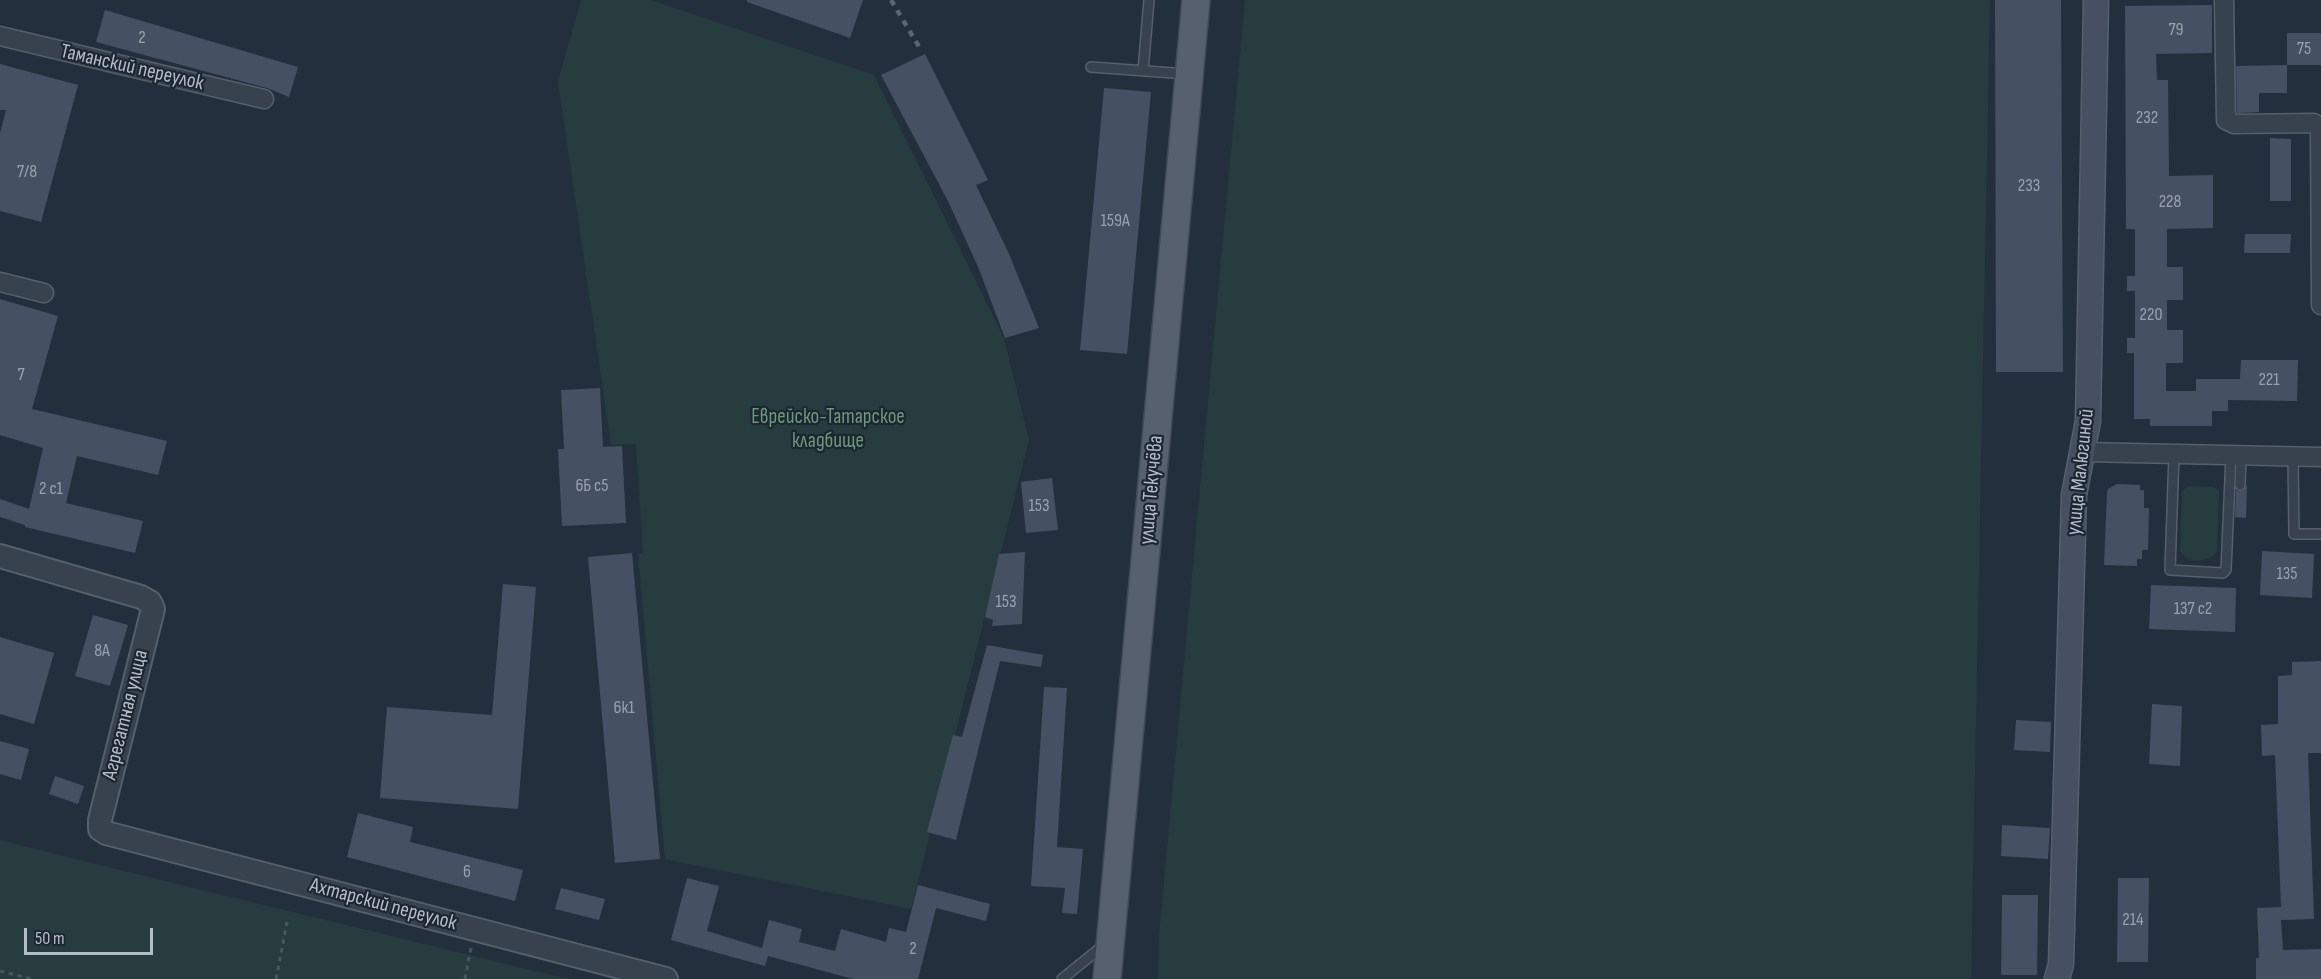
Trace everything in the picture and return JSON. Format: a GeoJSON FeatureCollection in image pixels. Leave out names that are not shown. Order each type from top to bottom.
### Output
{"type":"FeatureCollection","features":[{"type":"Feature","properties":{"kind":"main road","name":"улица Текучёва"},"geometry":{"type":"LineString","coordinates":[[1107,979],[1197,0]]}},
{"type":"Feature","properties":{"kind":"main road","name":"улица Малюгиной"},"geometry":{"type":"LineString","coordinates":[[2057,979],[2061,964],[2074,495],[2088,421],[2096,0]]}},
{"type":"Feature","properties":{"kind":"street"},"geometry":{"type":"LineString","coordinates":[[2224,0],[2226,120],[2234,124],[2314,123],[2320,129],[2321,304]]}},
{"type":"Feature","properties":{"kind":"street","name":"Таманский переулок"},"geometry":{"type":"LineString","coordinates":[[0,36],[264,99]]}},
{"type":"Feature","properties":{"kind":"street"},"geometry":{"type":"LineString","coordinates":[[0,282],[44,293]]}},
{"type":"Feature","properties":{"kind":"street"},"geometry":{"type":"LineString","coordinates":[[2083,452],[2321,457]]}},
{"type":"Feature","properties":{"kind":"street","name":"Агрегатная улица"},"geometry":{"type":"LineString","coordinates":[[0,556],[141,597],[150,602],[153,609],[100,820],[100,829]]}},
{"type":"Feature","properties":{"kind":"street","name":"Ахтарский переулок"},"geometry":{"type":"LineString","coordinates":[[100,829],[106,833],[666,979]]}},
{"type":"Feature","properties":{"kind":"lane"},"geometry":{"type":"LineString","coordinates":[[1143,71],[1149,0]]}},
{"type":"Feature","properties":{"kind":"lane"},"geometry":{"type":"LineString","coordinates":[[1091,67],[1190,74]]}},
{"type":"Feature","properties":{"kind":"lane"},"geometry":{"type":"LineString","coordinates":[[2174,454],[2170,570],[2223,573],[2226,570],[2236,456]]}},
{"type":"Feature","properties":{"kind":"lane"},"geometry":{"type":"LineString","coordinates":[[2236,456],[2240,485]]}},
{"type":"Feature","properties":{"kind":"lane"},"geometry":{"type":"LineString","coordinates":[[2293,457],[2294,534],[2321,534]]}},
{"type":"Feature","properties":{"kind":"lane"},"geometry":{"type":"LineString","coordinates":[[1062,979],[1111,939]]}},
{"type":"Feature","properties":{"kind":"path"},"geometry":{"type":"LineString","coordinates":[[276,979],[287,922]]}},
{"type":"Feature","properties":{"kind":"path"},"geometry":{"type":"LineString","coordinates":[[465,979],[474,929]]}},
{"type":"Feature","properties":{"kind":"path"},"geometry":{"type":"LineString","coordinates":[[0,971],[32,979]]}},
{"type":"Feature","properties":{"kind":"green space","name":"Еврейско-Татарское кладбище"},"geometry":{"type":"Polygon","coordinates":[[[581,0],[650,0],[874,75],[1004,338],[1029,440],[911,909],[665,859],[638,554],[643,553],[636,444],[611,445],[558,81],[581,0]]]}},
{"type":"Feature","properties":{"kind":"green space"},"geometry":{"type":"Polygon","coordinates":[[[1245,0],[1990,0],[1971,979],[1158,979],[1159,935],[1245,0]]]}},
{"type":"Feature","properties":{"kind":"green space"},"geometry":{"type":"Polygon","coordinates":[[[2188,486],[2214,487],[2219,491],[2217,552],[2212,557],[2200,561],[2188,559],[2180,551],[2182,491],[2188,486]]]}},
{"type":"Feature","properties":{"kind":"green space"},"geometry":{"type":"Polygon","coordinates":[[[0,840],[75,859],[568,979],[0,979],[0,840]]]}},
{"type":"Feature","properties":{"kind":"building"},"geometry":{"type":"Polygon","coordinates":[[[747,0],[863,0],[850,38],[747,2],[747,0]]]}},
{"type":"Feature","properties":{"kind":"building"},"geometry":{"type":"Polygon","coordinates":[[[1995,0],[2061,0],[2063,372],[1996,372],[1995,0]]]}},
{"type":"Feature","properties":{"kind":"building"},"geometry":{"type":"Polygon","coordinates":[[[2212,5],[2212,53],[2156,54],[2157,80],[2168,80],[2169,176],[2213,175],[2213,228],[2167,229],[2167,267],[2183,267],[2183,300],[2167,300],[2167,330],[2183,330],[2183,363],[2166,363],[2166,391],[2196,391],[2196,379],[2240,379],[2241,360],[2298,360],[2297,401],[2228,400],[2228,411],[2212,411],[2212,426],[2150,426],[2150,419],[2134,419],[2134,353],[2127,353],[2127,338],[2135,338],[2135,291],[2127,291],[2127,276],[2135,276],[2135,229],[2126,229],[2125,6],[2212,5]]]}},
{"type":"Feature","properties":{"kind":"building"},"geometry":{"type":"Polygon","coordinates":[[[105,10],[298,67],[289,97],[267,88],[96,42],[105,10]]]}},
{"type":"Feature","properties":{"kind":"building"},"geometry":{"type":"Polygon","coordinates":[[[2287,33],[2321,33],[2321,65],[2287,65],[2287,33]]]}},
{"type":"Feature","properties":{"kind":"building"},"geometry":{"type":"Polygon","coordinates":[[[925,54],[988,180],[976,185],[1009,254],[1039,328],[1005,338],[979,269],[948,201],[881,75],[925,54]]]}},
{"type":"Feature","properties":{"kind":"building"},"geometry":{"type":"Polygon","coordinates":[[[0,64],[78,85],[41,222],[0,211],[0,133],[6,110],[0,110],[0,64]]]}},
{"type":"Feature","properties":{"kind":"building"},"geometry":{"type":"Polygon","coordinates":[[[2287,65],[2287,93],[2259,93],[2259,112],[2237,113],[2236,66],[2287,65]]]}},
{"type":"Feature","properties":{"kind":"building"},"geometry":{"type":"Polygon","coordinates":[[[1104,88],[1151,92],[1127,354],[1080,350],[1104,88]]]}},
{"type":"Feature","properties":{"kind":"building"},"geometry":{"type":"Polygon","coordinates":[[[2270,138],[2291,139],[2291,201],[2270,201],[2270,138]]]}},
{"type":"Feature","properties":{"kind":"building"},"geometry":{"type":"Polygon","coordinates":[[[2245,234],[2291,234],[2290,253],[2244,253],[2245,234]]]}},
{"type":"Feature","properties":{"kind":"building"},"geometry":{"type":"Polygon","coordinates":[[[0,299],[58,316],[32,409],[167,441],[158,475],[77,456],[66,503],[143,521],[135,553],[25,527],[25,525],[0,517],[0,499],[29,509],[43,448],[0,435],[0,299]]]}},
{"type":"Feature","properties":{"kind":"building"},"geometry":{"type":"Polygon","coordinates":[[[600,388],[603,447],[622,446],[626,523],[562,526],[558,449],[564,449],[561,390],[600,388]]]}},
{"type":"Feature","properties":{"kind":"building"},"geometry":{"type":"Polygon","coordinates":[[[1052,478],[1058,530],[1026,533],[1021,482],[1052,478]]]}},
{"type":"Feature","properties":{"kind":"building"},"geometry":{"type":"Polygon","coordinates":[[[2117,484],[2140,485],[2140,490],[2144,490],[2144,508],[2149,508],[2148,550],[2142,550],[2142,559],[2137,559],[2137,566],[2104,565],[2107,493],[2108,489],[2117,484]]]}},
{"type":"Feature","properties":{"kind":"building"},"geometry":{"type":"Polygon","coordinates":[[[2247,485],[2246,518],[2235,517],[2236,491],[2243,491],[2247,485]]]}},
{"type":"Feature","properties":{"kind":"building"},"geometry":{"type":"Polygon","coordinates":[[[2262,551],[2314,554],[2312,598],[2260,595],[2262,551]]]}},
{"type":"Feature","properties":{"kind":"building"},"geometry":{"type":"Polygon","coordinates":[[[1025,552],[1022,624],[992,626],[993,620],[985,617],[999,554],[1025,552]]]}},
{"type":"Feature","properties":{"kind":"building"},"geometry":{"type":"Polygon","coordinates":[[[632,553],[660,859],[615,863],[588,557],[632,553]]]}},
{"type":"Feature","properties":{"kind":"building"},"geometry":{"type":"Polygon","coordinates":[[[503,584],[536,587],[518,809],[380,798],[387,707],[492,715],[503,584]]]}},
{"type":"Feature","properties":{"kind":"building"},"geometry":{"type":"Polygon","coordinates":[[[2151,585],[2236,588],[2235,632],[2149,629],[2151,585]]]}},
{"type":"Feature","properties":{"kind":"building"},"geometry":{"type":"Polygon","coordinates":[[[93,615],[128,625],[110,686],[75,676],[93,615]]]}},
{"type":"Feature","properties":{"kind":"building"},"geometry":{"type":"Polygon","coordinates":[[[0,637],[54,653],[34,724],[0,714],[0,637]]]}},
{"type":"Feature","properties":{"kind":"building"},"geometry":{"type":"Polygon","coordinates":[[[987,645],[1043,655],[1041,667],[1000,661],[956,840],[927,832],[953,735],[962,737],[987,645]]]}},
{"type":"Feature","properties":{"kind":"building"},"geometry":{"type":"Polygon","coordinates":[[[2321,661],[2321,753],[2308,753],[2314,919],[2281,920],[2283,950],[2321,949],[2321,979],[2256,979],[2256,958],[2259,958],[2257,908],[2281,907],[2275,755],[2262,756],[2261,725],[2278,724],[2278,676],[2292,675],[2292,662],[2321,661]]]}},
{"type":"Feature","properties":{"kind":"building"},"geometry":{"type":"Polygon","coordinates":[[[1044,687],[1067,688],[1057,847],[1083,849],[1077,914],[1062,913],[1065,888],[1031,886],[1044,687]]]}},
{"type":"Feature","properties":{"kind":"building"},"geometry":{"type":"Polygon","coordinates":[[[2152,704],[2182,706],[2180,766],[2149,764],[2152,704]]]}},
{"type":"Feature","properties":{"kind":"building"},"geometry":{"type":"Polygon","coordinates":[[[2016,720],[2051,722],[2050,752],[2014,750],[2016,720]]]}},
{"type":"Feature","properties":{"kind":"building"},"geometry":{"type":"Polygon","coordinates":[[[0,741],[29,749],[21,780],[0,774],[0,741]]]}},
{"type":"Feature","properties":{"kind":"building"},"geometry":{"type":"Polygon","coordinates":[[[55,776],[84,786],[78,804],[49,794],[55,776]]]}},
{"type":"Feature","properties":{"kind":"building"},"geometry":{"type":"Polygon","coordinates":[[[358,813],[413,827],[410,842],[523,870],[515,901],[347,857],[358,813]]]}},
{"type":"Feature","properties":{"kind":"building"},"geometry":{"type":"Polygon","coordinates":[[[2002,825],[2050,828],[2048,859],[2001,856],[2002,825]]]}},
{"type":"Feature","properties":{"kind":"building"},"geometry":{"type":"Polygon","coordinates":[[[687,878],[719,886],[707,931],[762,948],[769,920],[802,929],[799,942],[835,951],[841,929],[886,942],[889,928],[906,932],[918,885],[990,904],[986,921],[936,908],[918,979],[853,979],[768,956],[765,966],[671,940],[687,878]]]}},
{"type":"Feature","properties":{"kind":"building"},"geometry":{"type":"Polygon","coordinates":[[[2118,878],[2149,878],[2148,962],[2117,962],[2118,878]]]}},
{"type":"Feature","properties":{"kind":"building"},"geometry":{"type":"Polygon","coordinates":[[[561,888],[605,899],[599,920],[555,909],[561,888]]]}},
{"type":"Feature","properties":{"kind":"building"},"geometry":{"type":"Polygon","coordinates":[[[2002,895],[2038,895],[2037,975],[2001,975],[2002,895]]]}},
{"type":"Feature","properties":{"kind":"railway"},"geometry":{"type":"LineString","coordinates":[[891,0],[921,50]]}}]}
